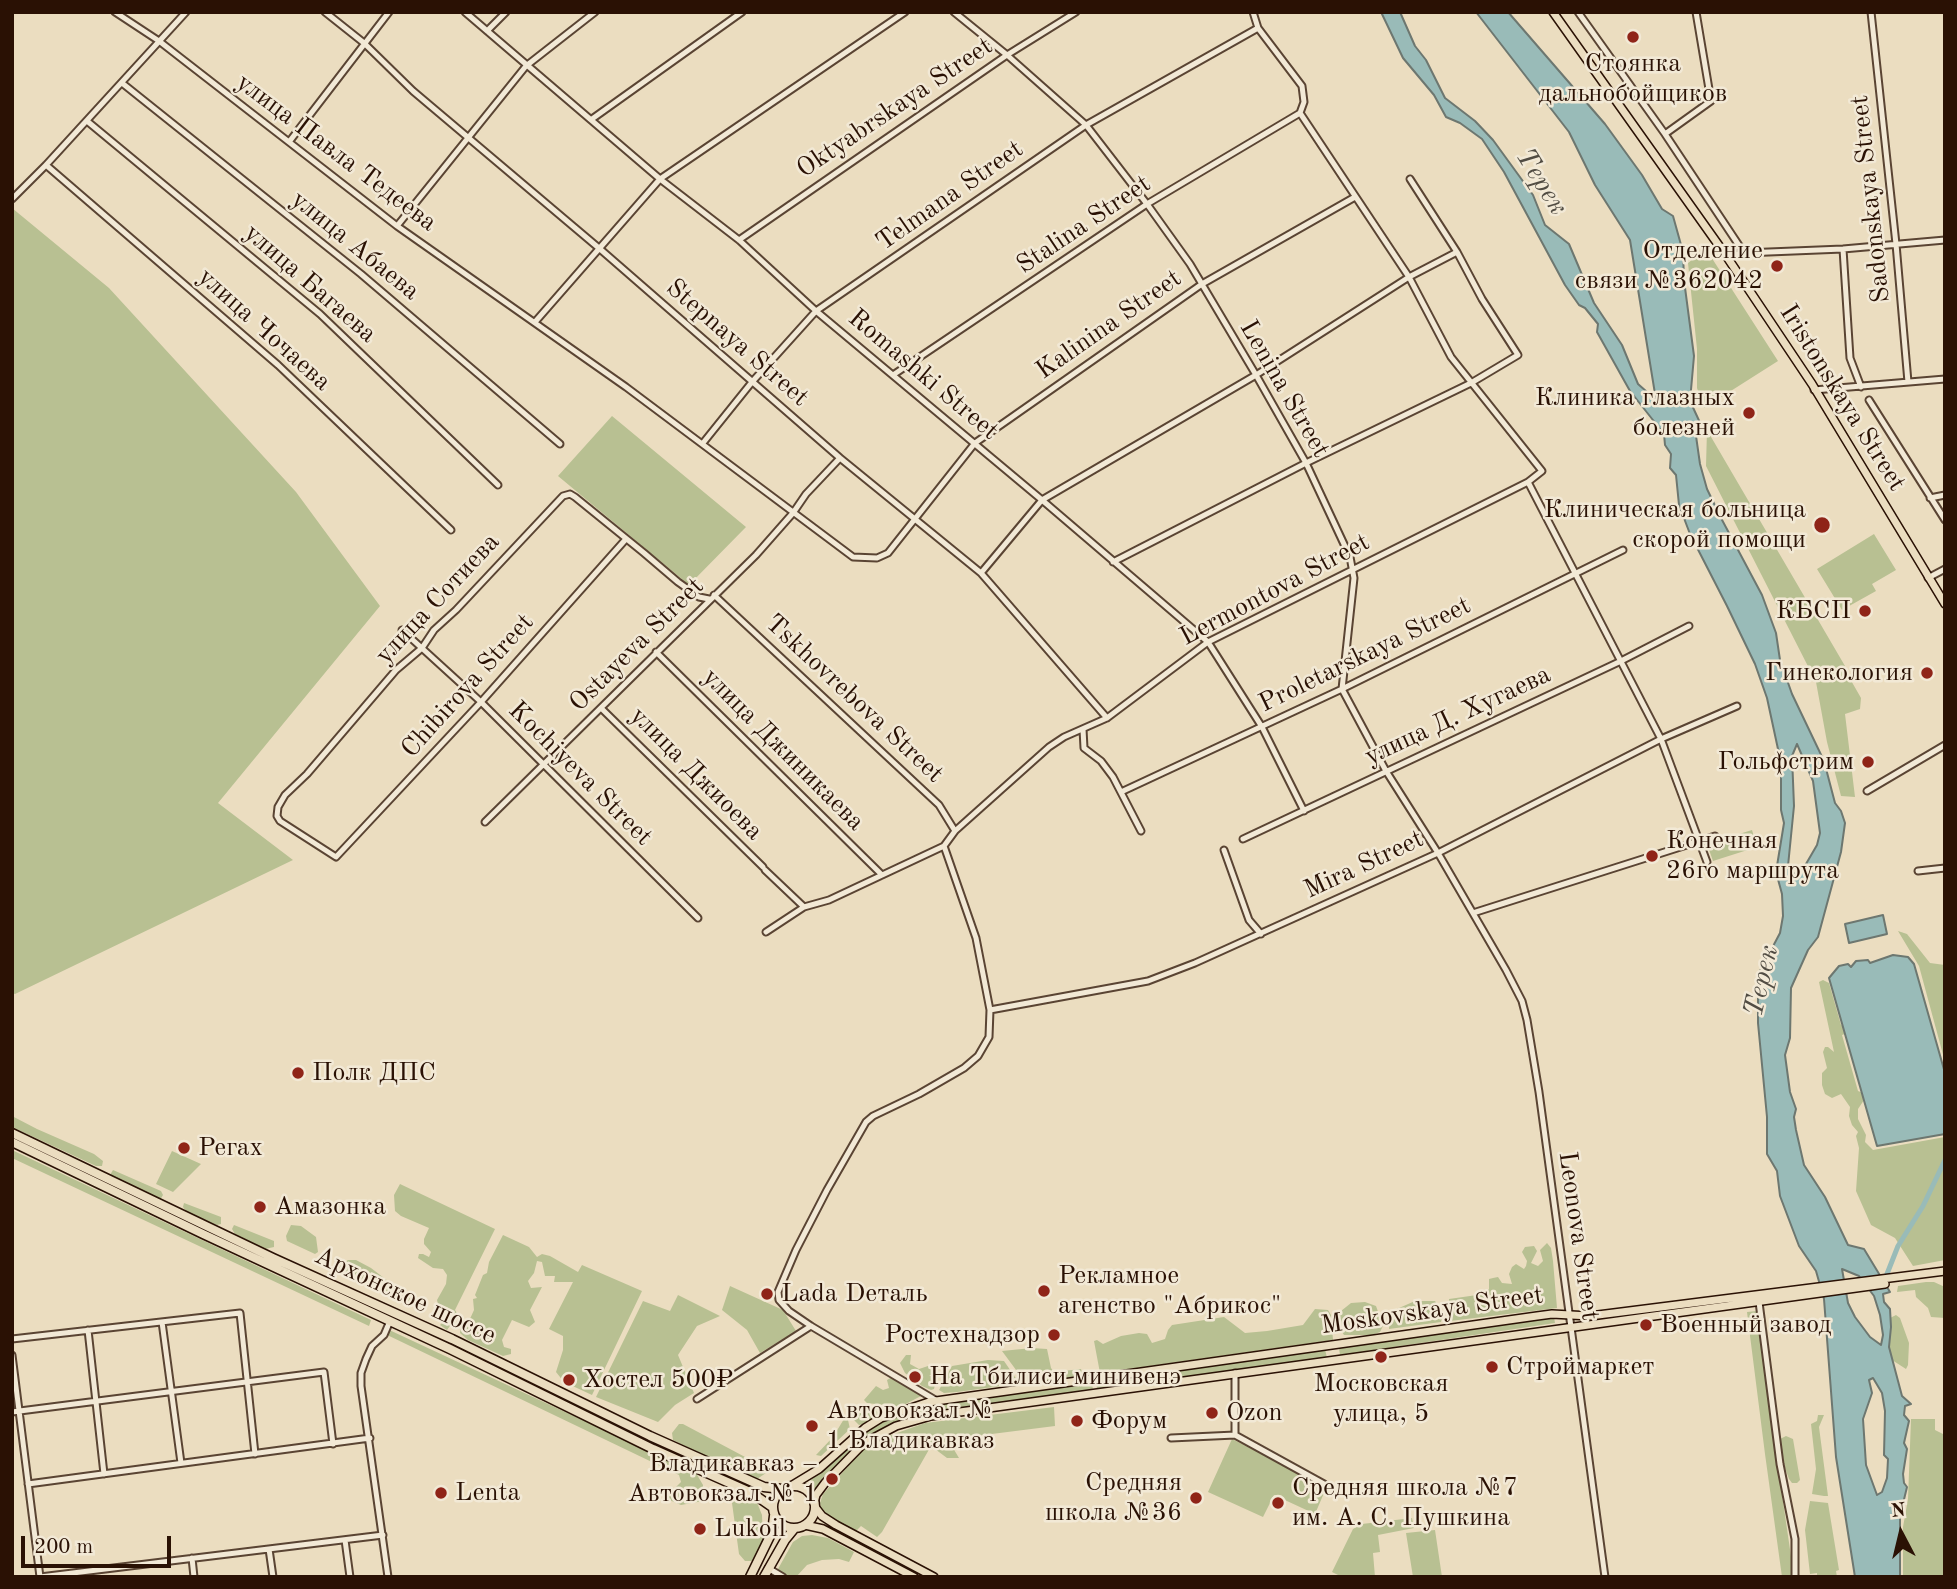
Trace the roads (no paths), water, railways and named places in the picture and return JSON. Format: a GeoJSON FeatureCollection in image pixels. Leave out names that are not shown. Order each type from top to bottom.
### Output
{"type":"FeatureCollection","features":[{"type":"Feature","properties":{"kind":"highway","name":"Архонское шоссе"},"geometry":{"type":"LineString","coordinates":[[12,1133],[391,1317],[653,1449],[752,1493],[773,1512]]}},
{"type":"Feature","properties":{"kind":"highway","name":"Архонское шоссе"},"geometry":{"type":"LineString","coordinates":[[12,1142],[764,1488],[782,1489]]}},
{"type":"Feature","properties":{"kind":"highway"},"geometry":{"type":"LineString","coordinates":[[750,1577],[772,1532],[773,1512],[775,1497],[782,1489],[791,1486],[804,1488],[813,1497],[815,1505],[812,1518],[805,1525],[794,1528],[784,1526],[773,1512]]}},
{"type":"Feature","properties":{"kind":"highway"},"geometry":{"type":"LineString","coordinates":[[766,1572],[794,1528]]}},
{"type":"Feature","properties":{"kind":"main road","name":"Iristonskaya Street"},"geometry":{"type":"LineString","coordinates":[[1553,12],[1727,257],[1814,390],[1945,604]]}},
{"type":"Feature","properties":{"kind":"main road"},"geometry":{"type":"LineString","coordinates":[[1813,1291],[1945,1273]]}},
{"type":"Feature","properties":{"kind":"main road","name":"Moskovskaya Street"},"geometry":{"type":"LineString","coordinates":[[791,1486],[819,1469],[856,1435],[881,1418],[937,1401],[1523,1318],[1590,1316],[1813,1291]]}},
{"type":"Feature","properties":{"kind":"main road","name":"Moskovskaya Street"},"geometry":{"type":"LineString","coordinates":[[815,1505],[816,1495],[825,1483],[864,1443],[887,1430],[931,1416],[1759,1302],[1813,1291]]}},
{"type":"Feature","properties":{"kind":"main road"},"geometry":{"type":"LineString","coordinates":[[815,1505],[822,1516],[836,1525],[934,1577]]}},
{"type":"Feature","properties":{"kind":"main road"},"geometry":{"type":"LineString","coordinates":[[805,1525],[823,1529],[914,1577]]}},
{"type":"Feature","properties":{"kind":"street"},"geometry":{"type":"LineString","coordinates":[[12,200],[186,12]]}},
{"type":"Feature","properties":{"kind":"street","name":"Stepnaya Street"},"geometry":{"type":"LineString","coordinates":[[325,12],[364,43],[413,91],[840,458],[981,573],[1107,718]]}},
{"type":"Feature","properties":{"kind":"street"},"geometry":{"type":"LineString","coordinates":[[289,142],[389,12]]}},
{"type":"Feature","properties":{"kind":"street","name":"Romashki Street"},"geometry":{"type":"LineString","coordinates":[[465,12],[660,179],[739,240],[816,311],[1208,642],[1262,727],[1304,811]]}},
{"type":"Feature","properties":{"kind":"street"},"geometry":{"type":"LineString","coordinates":[[487,31],[506,12]]}},
{"type":"Feature","properties":{"kind":"street"},"geometry":{"type":"LineString","coordinates":[[397,226],[526,66],[595,12]]}},
{"type":"Feature","properties":{"kind":"street"},"geometry":{"type":"LineString","coordinates":[[592,119],[742,12]]}},
{"type":"Feature","properties":{"kind":"street"},"geometry":{"type":"LineString","coordinates":[[535,322],[660,179],[905,12]]}},
{"type":"Feature","properties":{"kind":"street","name":"Lenina Street"},"geometry":{"type":"LineString","coordinates":[[954,12],[1086,125],[1147,204],[1202,284],[1306,463],[1350,556],[1353,568],[1342,689]]}},
{"type":"Feature","properties":{"kind":"street","name":"Oktyabrskaya Street"},"geometry":{"type":"LineString","coordinates":[[739,240],[1007,55],[1076,12]]}},
{"type":"Feature","properties":{"kind":"street"},"geometry":{"type":"LineString","coordinates":[[1253,12],[1258,28],[1302,86],[1304,102],[1300,113],[1409,277],[1446,348],[1542,471],[1528,482],[1577,572],[1661,739],[1707,862]]}},
{"type":"Feature","properties":{"kind":"street"},"geometry":{"type":"LineString","coordinates":[[1578,12],[1665,134],[1744,253]]}},
{"type":"Feature","properties":{"kind":"street"},"geometry":{"type":"LineString","coordinates":[[1665,134],[1711,101],[1696,12]]}},
{"type":"Feature","properties":{"kind":"street","name":"Sadonskaya Street"},"geometry":{"type":"LineString","coordinates":[[1871,12],[1908,382]]}},
{"type":"Feature","properties":{"kind":"street","name":"улица Павла Тедеева"},"geometry":{"type":"LineString","coordinates":[[119,13],[159,41],[397,226],[703,443],[853,557],[877,558],[888,553],[915,520]]}},
{"type":"Feature","properties":{"kind":"street","name":"Telmana Street"},"geometry":{"type":"LineString","coordinates":[[703,443],[752,382],[816,311],[1086,125],[1258,28]]}},
{"type":"Feature","properties":{"kind":"street","name":"улица Абаева"},"geometry":{"type":"LineString","coordinates":[[122,83],[361,274],[560,443]]}},
{"type":"Feature","properties":{"kind":"street","name":"Stalina Street"},"geometry":{"type":"LineString","coordinates":[[893,376],[1147,204],[1300,113]]}},
{"type":"Feature","properties":{"kind":"street","name":"улица Багаева"},"geometry":{"type":"LineString","coordinates":[[87,121],[320,314],[498,485]]}},
{"type":"Feature","properties":{"kind":"street","name":"улица Чочаева"},"geometry":{"type":"LineString","coordinates":[[46,165],[278,365],[451,530]]}},
{"type":"Feature","properties":{"kind":"street"},"geometry":{"type":"LineString","coordinates":[[1114,562],[1306,463],[1471,383],[1518,355],[1410,179]]}},
{"type":"Feature","properties":{"kind":"street","name":"Kalinina Street"},"geometry":{"type":"LineString","coordinates":[[915,520],[975,443],[1202,284],[1354,197]]}},
{"type":"Feature","properties":{"kind":"street"},"geometry":{"type":"LineString","coordinates":[[1727,257],[1744,253],[1843,249],[1945,240]]}},
{"type":"Feature","properties":{"kind":"street"},"geometry":{"type":"LineString","coordinates":[[1843,249],[1850,358],[1861,387]]}},
{"type":"Feature","properties":{"kind":"street"},"geometry":{"type":"LineString","coordinates":[[981,573],[1042,500],[1256,376],[1409,277],[1457,252]]}},
{"type":"Feature","properties":{"kind":"street"},"geometry":{"type":"LineString","coordinates":[[1814,390],[1945,379]]}},
{"type":"Feature","properties":{"kind":"street","name":"Iristonskaya Street"},"geometry":{"type":"LineString","coordinates":[[1869,400],[1945,520]]}},
{"type":"Feature","properties":{"kind":"street","name":"Ostayeva Street"},"geometry":{"type":"LineString","coordinates":[[485,822],[756,555],[806,494],[840,458]]}},
{"type":"Feature","properties":{"kind":"street","name":"Lermontova Street"},"geometry":{"type":"LineString","coordinates":[[955,831],[1049,747],[1064,737],[1107,718],[1208,642],[1528,482]]}},
{"type":"Feature","properties":{"kind":"street","name":"улица Сотиева"},"geometry":{"type":"LineString","coordinates":[[336,857],[281,821],[277,816],[278,807],[285,795],[307,774],[396,670],[422,648],[434,630],[563,496],[570,494],[575,497],[690,591],[712,597]]}},
{"type":"Feature","properties":{"kind":"street"},"geometry":{"type":"LineString","coordinates":[[1930,498],[1945,495]]}},
{"type":"Feature","properties":{"kind":"street","name":"Chibirova Street"},"geometry":{"type":"LineString","coordinates":[[336,857],[481,702],[626,539]]}},
{"type":"Feature","properties":{"kind":"street","name":"Proletarskaya Street"},"geometry":{"type":"LineString","coordinates":[[1121,792],[1342,689],[1623,550]]}},
{"type":"Feature","properties":{"kind":"street"},"geometry":{"type":"LineString","coordinates":[[1928,578],[1945,569]]}},
{"type":"Feature","properties":{"kind":"street","name":"Tskhovrebova Street"},"geometry":{"type":"LineString","coordinates":[[712,597],[939,805],[955,831]]}},
{"type":"Feature","properties":{"kind":"street","name":"улица Д. Хугаева"},"geometry":{"type":"LineString","coordinates":[[1243,839],[1621,661],[1689,626]]}},
{"type":"Feature","properties":{"kind":"street","name":"Kochiyeva Street"},"geometry":{"type":"LineString","coordinates":[[402,630],[481,702],[698,918]]}},
{"type":"Feature","properties":{"kind":"street","name":"улица Джиникаева"},"geometry":{"type":"LineString","coordinates":[[656,652],[882,876]]}},
{"type":"Feature","properties":{"kind":"street"},"geometry":{"type":"LineString","coordinates":[[1342,689],[1386,771],[1438,853]]}},
{"type":"Feature","properties":{"kind":"street","name":"Mira Street"},"geometry":{"type":"LineString","coordinates":[[990,1010],[1148,981],[1195,963],[1438,853],[1661,739],[1737,706]]}},
{"type":"Feature","properties":{"kind":"street","name":"улица Джиоева"},"geometry":{"type":"LineString","coordinates":[[602,709],[804,907]]}},
{"type":"Feature","properties":{"kind":"street"},"geometry":{"type":"LineString","coordinates":[[1083,729],[1084,748],[1101,761],[1114,777],[1141,831]]}},
{"type":"Feature","properties":{"kind":"street"},"geometry":{"type":"LineString","coordinates":[[1867,791],[1945,745]]}},
{"type":"Feature","properties":{"kind":"street"},"geometry":{"type":"LineString","coordinates":[[766,932],[804,907],[828,900],[944,846],[955,831]]}},
{"type":"Feature","properties":{"kind":"street"},"geometry":{"type":"LineString","coordinates":[[1473,912],[1715,836]]}},
{"type":"Feature","properties":{"kind":"street"},"geometry":{"type":"LineString","coordinates":[[937,1401],[789,1311],[779,1300],[779,1285],[827,1190],[861,1131],[873,1116],[929,1089],[964,1068],[978,1056],[987,1043],[991,1027],[990,1010],[975,938],[944,846]]}},
{"type":"Feature","properties":{"kind":"street"},"geometry":{"type":"LineString","coordinates":[[1224,850],[1249,920],[1261,934]]}},
{"type":"Feature","properties":{"kind":"street","name":"Leonova Street"},"geometry":{"type":"LineString","coordinates":[[1438,853],[1514,984],[1527,1020],[1605,1577]]}},
{"type":"Feature","properties":{"kind":"street"},"geometry":{"type":"LineString","coordinates":[[1917,871],[1945,868]]}},
{"type":"Feature","properties":{"kind":"street"},"geometry":{"type":"LineString","coordinates":[[1759,1302],[1780,1464],[1795,1539],[1796,1577]]}},
{"type":"Feature","properties":{"kind":"street"},"geometry":{"type":"LineString","coordinates":[[12,1339],[240,1312],[255,1454]]}},
{"type":"Feature","properties":{"kind":"street"},"geometry":{"type":"LineString","coordinates":[[388,1577],[361,1373],[372,1346],[384,1335],[391,1317]]}},
{"type":"Feature","properties":{"kind":"street"},"geometry":{"type":"LineString","coordinates":[[162,1322],[181,1463]]}},
{"type":"Feature","properties":{"kind":"street"},"geometry":{"type":"LineString","coordinates":[[697,1399],[811,1326]]}},
{"type":"Feature","properties":{"kind":"street"},"geometry":{"type":"LineString","coordinates":[[88,1330],[104,1474]]}},
{"type":"Feature","properties":{"kind":"street"},"geometry":{"type":"LineString","coordinates":[[12,1355],[16,1411],[40,1577],[383,1535]]}},
{"type":"Feature","properties":{"kind":"street"},"geometry":{"type":"LineString","coordinates":[[16,1411],[324,1372],[334,1444]]}},
{"type":"Feature","properties":{"kind":"street"},"geometry":{"type":"LineString","coordinates":[[1235,1374],[1235,1435]]}},
{"type":"Feature","properties":{"kind":"street"},"geometry":{"type":"LineString","coordinates":[[1171,1438],[1235,1435],[1324,1484]]}},
{"type":"Feature","properties":{"kind":"street"},"geometry":{"type":"LineString","coordinates":[[28,1483],[370,1438]]}},
{"type":"Feature","properties":{"kind":"street"},"geometry":{"type":"LineString","coordinates":[[345,1540],[350,1577]]}},
{"type":"Feature","properties":{"kind":"street"},"geometry":{"type":"LineString","coordinates":[[269,1549],[272,1577]]}},
{"type":"Feature","properties":{"kind":"street"},"geometry":{"type":"LineString","coordinates":[[192,1558],[194,1577]]}},
{"type":"Feature","properties":{"kind":"street"},"geometry":{"type":"LineString","coordinates":[[766,1572],[783,1577]]}},
{"type":"Feature","properties":{"kind":"water","name":"Терек"},"geometry":{"type":"Polygon","coordinates":[[[1381,12],[1400,12],[1415,46],[1426,60],[1445,98],[1475,121],[1493,140],[1533,195],[1545,225],[1569,244],[1594,303],[1622,345],[1638,384],[1656,400],[1630,240],[1595,185],[1569,132],[1476,12],[1508,12],[1605,124],[1642,175],[1662,209],[1673,216],[1683,252],[1694,356],[1690,401],[1702,427],[1696,436],[1707,489],[1762,595],[1776,633],[1780,660],[1792,694],[1824,761],[1835,803],[1845,823],[1841,852],[1818,937],[1808,950],[1791,988],[1790,1038],[1785,1055],[1804,1165],[1825,1197],[1848,1245],[1864,1249],[1890,1292],[1883,1294],[1884,1302],[1890,1309],[1889,1347],[1902,1396],[1911,1404],[1905,1406],[1904,1415],[1909,1421],[1904,1443],[1907,1449],[1903,1474],[1907,1487],[1900,1516],[1900,1577],[1855,1577],[1836,1457],[1824,1299],[1816,1271],[1799,1246],[1780,1196],[1777,1171],[1767,1154],[1758,994],[1760,971],[1780,933],[1783,916],[1782,894],[1776,872],[1784,823],[1781,810],[1781,763],[1767,698],[1755,664],[1690,534],[1679,505],[1676,475],[1670,468],[1671,454],[1665,445],[1664,434],[1630,391],[1597,332],[1598,324],[1585,308],[1579,305],[1565,285],[1504,172],[1482,139],[1460,123],[1446,117],[1434,95],[1403,58],[1381,12]],[[1797,744],[1792,756],[1794,806],[1788,866],[1799,876],[1817,845],[1820,833],[1813,781],[1797,744]],[[1842,1269],[1848,1303],[1870,1337],[1881,1345],[1883,1335],[1874,1296],[1859,1276],[1842,1269]],[[1873,1378],[1869,1380],[1872,1393],[1863,1419],[1866,1465],[1877,1495],[1882,1492],[1887,1478],[1888,1459],[1884,1455],[1885,1411],[1882,1393],[1873,1378]]]}},
{"type":"Feature","properties":{"kind":"water"},"geometry":{"type":"Polygon","coordinates":[[[1883,915],[1887,934],[1849,943],[1845,924],[1883,915]]]}},
{"type":"Feature","properties":{"kind":"water"},"geometry":{"type":"Polygon","coordinates":[[[1893,955],[1908,957],[1914,964],[1945,1073],[1945,1134],[1877,1146],[1829,978],[1839,966],[1848,964],[1851,967],[1856,961],[1868,960],[1870,963],[1893,955]]]}},
{"type":"Feature","properties":{"kind":"waterway"},"geometry":{"type":"LineString","coordinates":[[1885,1279],[1898,1246],[1923,1206],[1945,1160]]}},
{"type":"Feature","properties":{"kind":"place","name":"Стоянка дальнобойщиков"},"geometry":{"type":"Point","coordinates":[1633,37]}},
{"type":"Feature","properties":{"kind":"place","name":"Отделение связи №362042"},"geometry":{"type":"Point","coordinates":[1777,266]}},
{"type":"Feature","properties":{"kind":"place","name":"Клиника глазных болезней"},"geometry":{"type":"Point","coordinates":[1749,413]}},
{"type":"Feature","properties":{"kind":"place","name":"Клиническая больница скорой помощи"},"geometry":{"type":"Point","coordinates":[1822,525]}},
{"type":"Feature","properties":{"kind":"place","name":"КБСП"},"geometry":{"type":"Point","coordinates":[1865,611]}},
{"type":"Feature","properties":{"kind":"place","name":"Гинекология"},"geometry":{"type":"Point","coordinates":[1927,673]}},
{"type":"Feature","properties":{"kind":"place","name":"Гольфстрим"},"geometry":{"type":"Point","coordinates":[1868,762]}},
{"type":"Feature","properties":{"kind":"place","name":"Конечная 26го маршрута"},"geometry":{"type":"Point","coordinates":[1652,856]}},
{"type":"Feature","properties":{"kind":"place","name":"Полк ДПС"},"geometry":{"type":"Point","coordinates":[298,1073]}},
{"type":"Feature","properties":{"kind":"place","name":"Регах"},"geometry":{"type":"Point","coordinates":[184,1148]}},
{"type":"Feature","properties":{"kind":"place","name":"Амазонка"},"geometry":{"type":"Point","coordinates":[260,1207]}},
{"type":"Feature","properties":{"kind":"place","name":"Рекламное агенство \"Абрикос\""},"geometry":{"type":"Point","coordinates":[1044,1291]}},
{"type":"Feature","properties":{"kind":"place","name":"Lada Dеталь"},"geometry":{"type":"Point","coordinates":[767,1294]}},
{"type":"Feature","properties":{"kind":"place","name":"Военный завод"},"geometry":{"type":"Point","coordinates":[1646,1325]}},
{"type":"Feature","properties":{"kind":"place","name":"Ростехнадзор"},"geometry":{"type":"Point","coordinates":[1054,1335]}},
{"type":"Feature","properties":{"kind":"place","name":"Московская улица, 5"},"geometry":{"type":"Point","coordinates":[1381,1357]}},
{"type":"Feature","properties":{"kind":"place","name":"Строймаркет"},"geometry":{"type":"Point","coordinates":[1492,1367]}},
{"type":"Feature","properties":{"kind":"place","name":"На Тбилиси минивенэ"},"geometry":{"type":"Point","coordinates":[915,1377]}},
{"type":"Feature","properties":{"kind":"place","name":"Хостел 500₽"},"geometry":{"type":"Point","coordinates":[569,1380]}},
{"type":"Feature","properties":{"kind":"place","name":"Ozon"},"geometry":{"type":"Point","coordinates":[1212,1413]}},
{"type":"Feature","properties":{"kind":"place","name":"Форум"},"geometry":{"type":"Point","coordinates":[1077,1421]}},
{"type":"Feature","properties":{"kind":"place","name":"Автовокзал № 1 Владикавказ"},"geometry":{"type":"Point","coordinates":[812,1426]}},
{"type":"Feature","properties":{"kind":"place","name":"Владикавказ – Автовокзал № 1"},"geometry":{"type":"Point","coordinates":[832,1479]}},
{"type":"Feature","properties":{"kind":"place","name":"Lenta"},"geometry":{"type":"Point","coordinates":[441,1493]}},
{"type":"Feature","properties":{"kind":"place","name":"Средняя школа №36"},"geometry":{"type":"Point","coordinates":[1196,1498]}},
{"type":"Feature","properties":{"kind":"place","name":"Средняя школа №7 им. А. С. Пушкина"},"geometry":{"type":"Point","coordinates":[1278,1503]}},
{"type":"Feature","properties":{"kind":"place","name":"Lukoil"},"geometry":{"type":"Point","coordinates":[700,1529]}}]}
